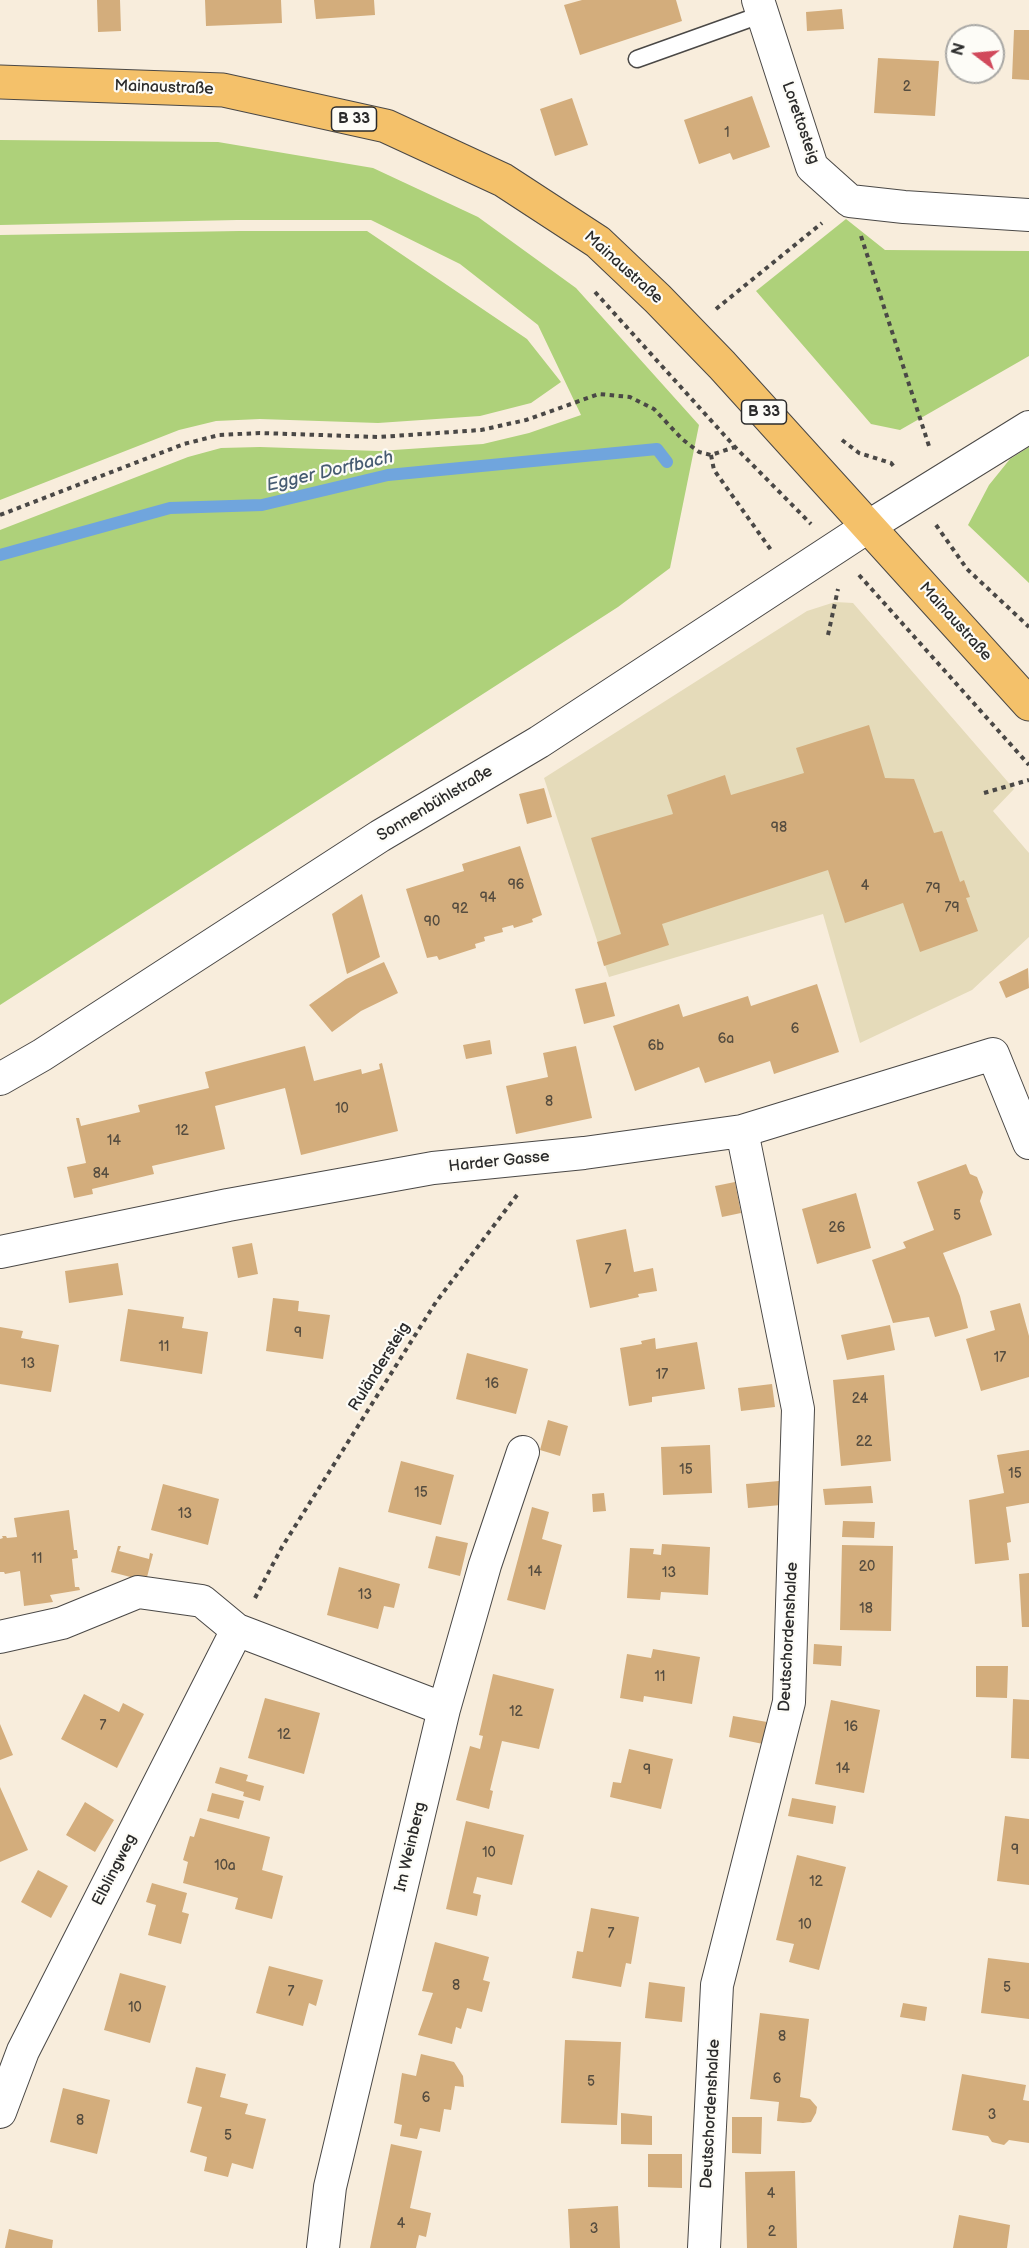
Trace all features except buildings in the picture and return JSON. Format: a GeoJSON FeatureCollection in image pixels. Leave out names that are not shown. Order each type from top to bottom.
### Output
{"type":"FeatureCollection","features":[{"type":"Feature","properties":{"kind":"main road","name":"Mainaustraße"},"geometry":{"type":"LineString","coordinates":[[0,82],[223,90],[386,126],[503,180],[598,242],[723,365],[1029,704]]}},
{"type":"Feature","properties":{"kind":"street","name":"Lorettosteig"},"geometry":{"type":"LineString","coordinates":[[760,7],[812,166],[850,201]]}},
{"type":"Feature","properties":{"kind":"street"},"geometry":{"type":"LineString","coordinates":[[850,201],[1029,215]]}},
{"type":"Feature","properties":{"kind":"street","name":"Sonnenbühlstraße"},"geometry":{"type":"LineString","coordinates":[[0,1079],[380,836],[539,742],[791,577],[839,554],[869,525],[1029,427]]}},
{"type":"Feature","properties":{"kind":"street","name":"Harder Gasse"},"geometry":{"type":"LineString","coordinates":[[0,1252],[228,1205],[433,1168],[584,1153],[742,1131],[993,1054],[1029,1143]]}},
{"type":"Feature","properties":{"kind":"street","name":"Deutschordenshalde"},"geometry":{"type":"LineString","coordinates":[[704,2248],[717,1985],[789,1702],[798,1409],[742,1131]]}},
{"type":"Feature","properties":{"kind":"street","name":"Im Weinberg"},"geometry":{"type":"LineString","coordinates":[[323,2248],[330,2187],[444,1710],[485,1565],[523,1452]]}},
{"type":"Feature","properties":{"kind":"street"},"geometry":{"type":"LineString","coordinates":[[0,1637],[62,1623],[138,1592],[202,1601],[237,1630],[444,1710]]}},
{"type":"Feature","properties":{"kind":"street","name":"Elblingweg"},"geometry":{"type":"LineString","coordinates":[[0,2112],[23,2051],[237,1630]]}},
{"type":"Feature","properties":{"kind":"lane"},"geometry":{"type":"LineString","coordinates":[[637,59],[760,7]]}},
{"type":"Feature","properties":{"kind":"path"},"geometry":{"type":"LineString","coordinates":[[713,312],[850,201],[927,489],[967,569],[1029,627]]}},
{"type":"Feature","properties":{"kind":"path"},"geometry":{"type":"LineString","coordinates":[[588,286],[735,447],[839,554],[1029,765]]}},
{"type":"Feature","properties":{"kind":"path"},"geometry":{"type":"LineString","coordinates":[[0,515],[184,444],[219,435],[260,433],[379,437],[481,430],[526,420],[598,394],[630,397],[654,409],[682,439],[699,452],[711,455],[735,447]]}},
{"type":"Feature","properties":{"kind":"path"},"geometry":{"type":"LineString","coordinates":[[711,455],[714,470],[791,577]]}},
{"type":"Feature","properties":{"kind":"path"},"geometry":{"type":"LineString","coordinates":[[828,635],[839,554]]}},
{"type":"Feature","properties":{"kind":"path"},"geometry":{"type":"LineString","coordinates":[[984,793],[1029,780]]}},
{"type":"Feature","properties":{"kind":"path","name":"Ruländersteig"},"geometry":{"type":"LineString","coordinates":[[237,1630],[282,1547],[436,1302],[517,1195],[526,1189]]}},
{"type":"Feature","properties":{"kind":"shaded area"},"geometry":{"type":"Polygon","coordinates":[[[835,602],[853,603],[1014,789],[993,811],[1029,853],[1029,937],[972,990],[860,1043],[823,914],[609,977],[544,778],[807,611],[835,602]]]}},
{"type":"Feature","properties":{"kind":"green space"},"geometry":{"type":"Polygon","coordinates":[[[0,140],[218,142],[373,168],[478,217],[576,288],[699,425],[670,568],[618,607],[0,1005],[0,530],[188,457],[221,448],[379,451],[483,444],[529,433],[581,415],[538,325],[460,264],[371,220],[237,220],[0,225],[0,140]]]}},
{"type":"Feature","properties":{"kind":"green space"},"geometry":{"type":"Polygon","coordinates":[[[846,219],[885,250],[1029,251],[1029,356],[900,430],[871,424],[756,291],[846,219]]]}},
{"type":"Feature","properties":{"kind":"green space"},"geometry":{"type":"Polygon","coordinates":[[[367,231],[527,339],[561,382],[531,403],[480,416],[378,423],[260,419],[216,421],[179,430],[0,500],[0,235],[367,231]]]}},
{"type":"Feature","properties":{"kind":"green space"},"geometry":{"type":"Polygon","coordinates":[[[1029,447],[1029,583],[968,525],[989,485],[1010,459],[1029,447]]]}},
{"type":"Feature","properties":{"kind":"waterway","name":"Egger Dorfbach"},"geometry":{"type":"LineString","coordinates":[[0,555],[170,508],[262,505],[388,475],[657,449],[667,462]]}}]}
